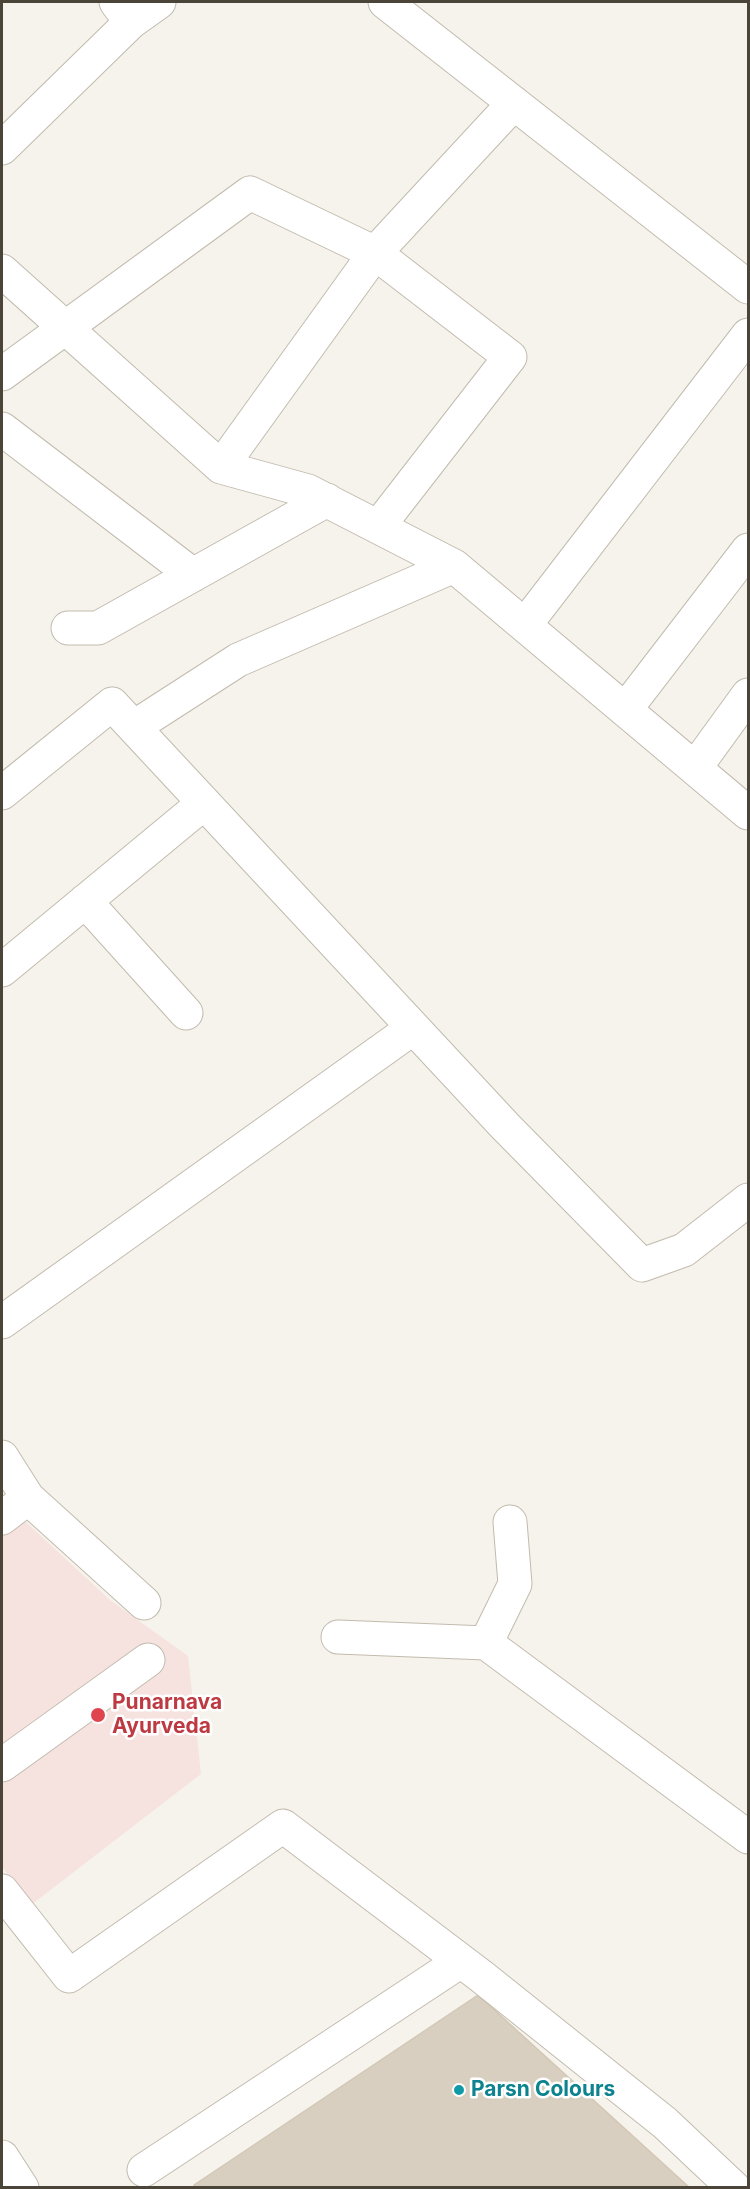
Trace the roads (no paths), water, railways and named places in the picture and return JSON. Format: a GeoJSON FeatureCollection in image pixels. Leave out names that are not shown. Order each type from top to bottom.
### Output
{"type":"FeatureCollection","features":[{"type":"Feature","properties":{"kind":"street"},"geometry":{"type":"LineString","coordinates":[[2,148],[124,12],[159,2]]}},
{"type":"Feature","properties":{"kind":"street"},"geometry":{"type":"LineString","coordinates":[[385,2],[748,287]]}},
{"type":"Feature","properties":{"kind":"street"},"geometry":{"type":"LineString","coordinates":[[221,466],[375,254],[514,103]]}},
{"type":"Feature","properties":{"kind":"street"},"geometry":{"type":"LineString","coordinates":[[2,374],[250,193],[375,254],[510,357],[378,527]]}},
{"type":"Feature","properties":{"kind":"street"},"geometry":{"type":"LineString","coordinates":[[2,271],[221,466],[308,491],[454,566],[748,813]]}},
{"type":"Feature","properties":{"kind":"street"},"geometry":{"type":"LineString","coordinates":[[525,625],[748,335]]}},
{"type":"Feature","properties":{"kind":"street"},"geometry":{"type":"LineString","coordinates":[[2,429],[193,575]]}},
{"type":"Feature","properties":{"kind":"street"},"geometry":{"type":"LineString","coordinates":[[68,628],[98,628],[327,500]]}},
{"type":"Feature","properties":{"kind":"street"},"geometry":{"type":"LineString","coordinates":[[625,710],[748,550]]}},
{"type":"Feature","properties":{"kind":"street"},"geometry":{"type":"LineString","coordinates":[[134,728],[238,660],[454,566]]}},
{"type":"Feature","properties":{"kind":"street"},"geometry":{"type":"LineString","coordinates":[[695,768],[748,695]]}},
{"type":"Feature","properties":{"kind":"street"},"geometry":{"type":"LineString","coordinates":[[2,793],[112,704],[505,1126],[642,1265],[684,1250],[748,1200]]}},
{"type":"Feature","properties":{"kind":"street"},"geometry":{"type":"LineString","coordinates":[[2,970],[204,803]]}},
{"type":"Feature","properties":{"kind":"street"},"geometry":{"type":"LineString","coordinates":[[85,901],[186,1013]]}},
{"type":"Feature","properties":{"kind":"street"},"geometry":{"type":"LineString","coordinates":[[2,1322],[413,1028]]}},
{"type":"Feature","properties":{"kind":"street"},"geometry":{"type":"LineString","coordinates":[[2,1456],[28,1498],[144,1602]]}},
{"type":"Feature","properties":{"kind":"street"},"geometry":{"type":"LineString","coordinates":[[2,1518],[28,1498]]}},
{"type":"Feature","properties":{"kind":"street"},"geometry":{"type":"LineString","coordinates":[[486,1643],[515,1584],[510,1522]]}},
{"type":"Feature","properties":{"kind":"street"},"geometry":{"type":"LineString","coordinates":[[338,1637],[486,1643],[748,1838]]}},
{"type":"Feature","properties":{"kind":"street"},"geometry":{"type":"LineString","coordinates":[[2,1765],[148,1660]]}},
{"type":"Feature","properties":{"kind":"street"},"geometry":{"type":"LineString","coordinates":[[2,1891],[69,1976],[284,1826],[461,1961],[665,2123],[734,2187]]}},
{"type":"Feature","properties":{"kind":"street"},"geometry":{"type":"LineString","coordinates":[[144,2170],[461,1961]]}},
{"type":"Feature","properties":{"kind":"street"},"geometry":{"type":"LineString","coordinates":[[2,2157],[22,2187]]}},
{"type":"Feature","properties":{"kind":"place","name":"Punarnava Ayurveda"},"geometry":{"type":"Point","coordinates":[98,1715]}},
{"type":"Feature","properties":{"kind":"place","name":"Parsn Colours"},"geometry":{"type":"Point","coordinates":[459,2090]}}]}
